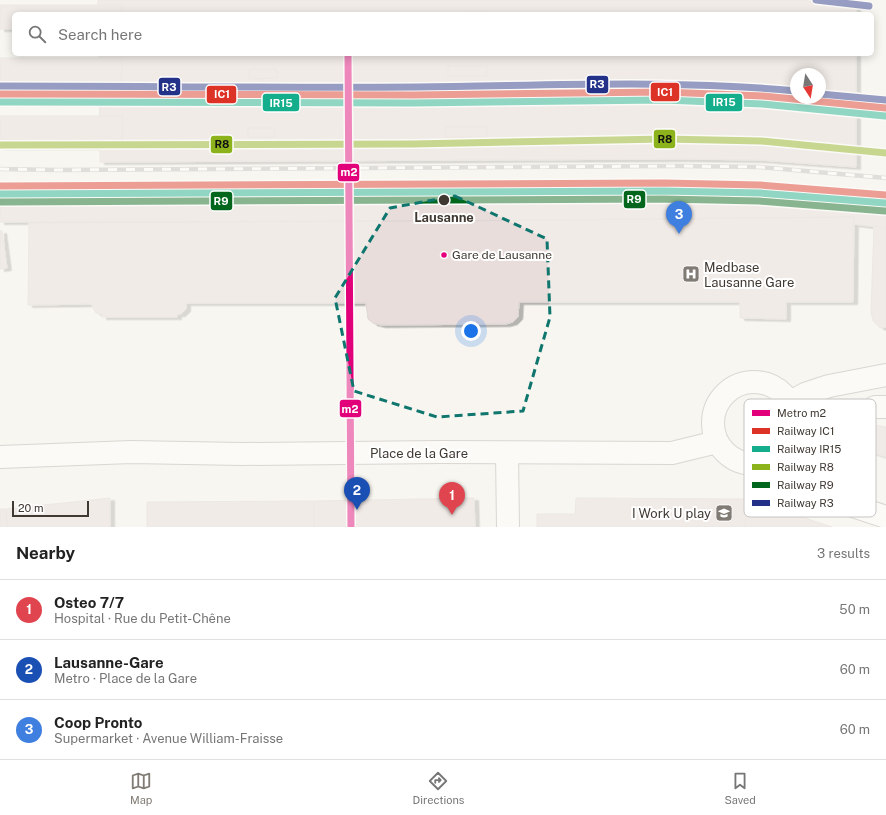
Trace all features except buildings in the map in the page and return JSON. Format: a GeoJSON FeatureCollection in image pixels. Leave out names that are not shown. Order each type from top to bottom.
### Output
{"type":"FeatureCollection","features":[{"type":"Feature","properties":{"kind":"main road"},"geometry":{"type":"LineString","coordinates":[[796,399],[805,394],[829,386],[886,375]]}},
{"type":"Feature","properties":{"kind":"main road"},"geometry":{"type":"LineString","coordinates":[[744,462],[738,461],[726,453],[718,442],[714,432],[713,422],[714,411],[719,401],[725,393],[734,387],[749,382],[765,383],[775,387],[784,393],[788,399]]}},
{"type":"Feature","properties":{"kind":"main road","name":"Place de la Gare"},"geometry":{"type":"LineString","coordinates":[[0,457],[131,452],[242,454],[672,453],[718,442]]}},
{"type":"Feature","properties":{"kind":"main road"},"geometry":{"type":"LineString","coordinates":[[507,453],[508,527]]}},
{"type":"Feature","properties":{"kind":"main road"},"geometry":{"type":"LineString","coordinates":[[876,514],[886,517]]}},
{"type":"Feature","properties":{"kind":"highlighted area"},"geometry":{"type":"Polygon","coordinates":[[[455,196],[547,239],[550,317],[523,411],[437,417],[354,391],[335,298],[390,208],[455,196]]]}},
{"type":"Feature","properties":{"kind":"railway"},"geometry":{"type":"LineString","coordinates":[[0,169],[57,170],[678,166],[760,167],[886,178]]}},
{"type":"Feature","properties":{"kind":"metro line","name":"m2"},"geometry":{"type":"LineString","coordinates":[[348,56],[351,527]]}},
{"type":"Feature","properties":{"kind":"rail line","name":"R3"},"geometry":{"type":"LineString","coordinates":[[816,0],[869,6]]}},
{"type":"Feature","properties":{"kind":"rail line","name":"R3"},"geometry":{"type":"LineString","coordinates":[[0,86],[364,87],[654,84],[749,87],[790,90]]}},
{"type":"Feature","properties":{"kind":"rail line","name":"IC1"},"geometry":{"type":"LineString","coordinates":[[0,94],[414,95],[664,92],[763,96],[886,108]]}},
{"type":"Feature","properties":{"kind":"rail line","name":"R3"},"geometry":{"type":"LineString","coordinates":[[826,95],[886,100]]}},
{"type":"Feature","properties":{"kind":"rail line","name":"IR15"},"geometry":{"type":"LineString","coordinates":[[0,102],[414,103],[664,100],[762,104],[885,116]]}},
{"type":"Feature","properties":{"kind":"rail line","name":"R8"},"geometry":{"type":"LineString","coordinates":[[0,145],[413,144],[665,139],[761,141],[886,153]]}},
{"type":"Feature","properties":{"kind":"rail line","name":"IC1"},"geometry":{"type":"LineString","coordinates":[[0,186],[664,183],[760,185],[886,195]]}},
{"type":"Feature","properties":{"kind":"rail line","name":"IR15"},"geometry":{"type":"LineString","coordinates":[[0,194],[664,191],[760,193],[885,203]]}},
{"type":"Feature","properties":{"kind":"rail line","name":"R9"},"geometry":{"type":"LineString","coordinates":[[0,202],[664,199],[759,201],[885,211]]}},
{"type":"Feature","properties":{"kind":"place","name":"Lausanne"},"geometry":{"type":"Point","coordinates":[444,200]}},
{"type":"Feature","properties":{"kind":"place","name":"Coop Pronto"},"geometry":{"type":"Point","coordinates":[679,234]}},
{"type":"Feature","properties":{"kind":"place","name":"Gare de Lausanne"},"geometry":{"type":"Point","coordinates":[444,255]}},
{"type":"Feature","properties":{"kind":"place","name":"Medbase Lausanne Gare"},"geometry":{"type":"Point","coordinates":[691,274]}},
{"type":"Feature","properties":{"kind":"place","name":"Lausanne-Gare"},"geometry":{"type":"Point","coordinates":[357,510]}},
{"type":"Feature","properties":{"kind":"place","name":"I Work U play"},"geometry":{"type":"Point","coordinates":[724,513]}},
{"type":"Feature","properties":{"kind":"place","name":"Osteo 7/7"},"geometry":{"type":"Point","coordinates":[452,515]}}]}
